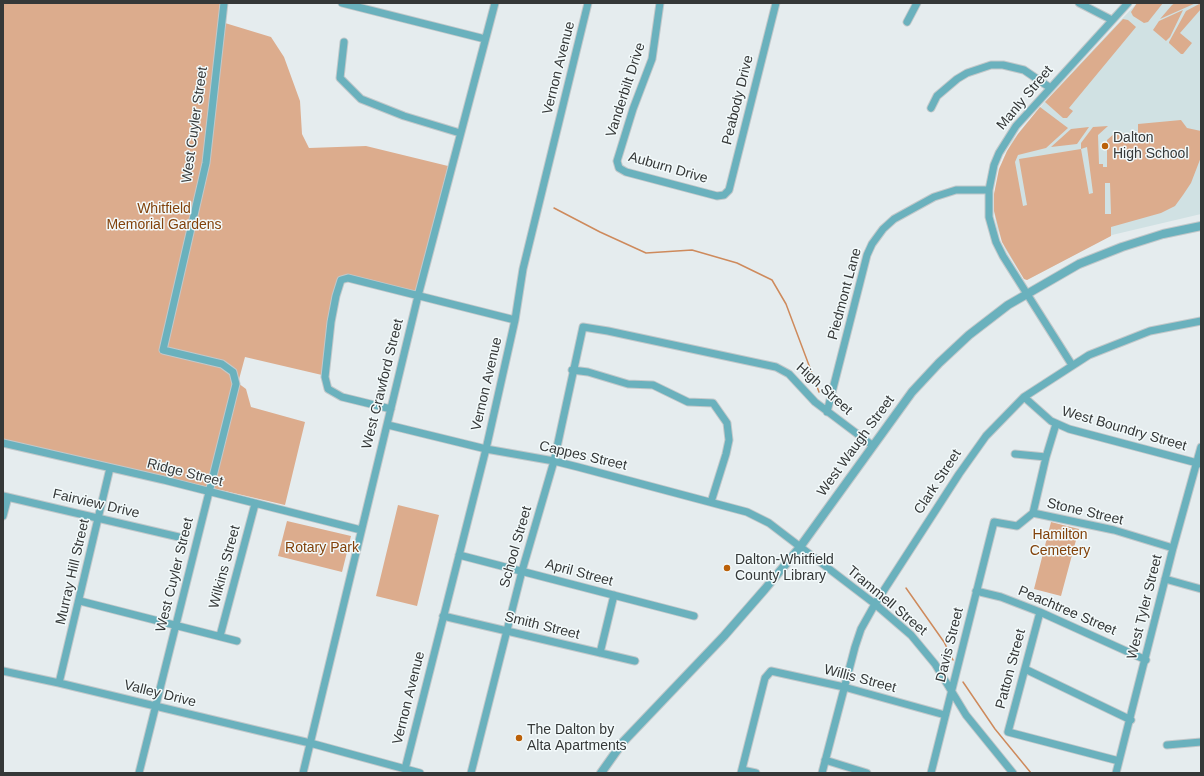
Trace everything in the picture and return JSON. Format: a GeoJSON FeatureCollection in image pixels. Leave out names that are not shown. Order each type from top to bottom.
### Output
{"type":"FeatureCollection","features":[{"type":"Feature","properties":{"kind":"street","name":"West Cuyler Street"},"geometry":{"type":"LineString","coordinates":[[139,773],[236,384],[233,372],[222,364],[163,350],[206,163],[224,3]]}},
{"type":"Feature","properties":{"kind":"street"},"geometry":{"type":"LineString","coordinates":[[342,3],[485,40]]}},
{"type":"Feature","properties":{"kind":"street","name":"West Crawford Street"},"geometry":{"type":"LineString","coordinates":[[303,773],[418,296],[495,3]]}},
{"type":"Feature","properties":{"kind":"street","name":"Vernon Avenue"},"geometry":{"type":"LineString","coordinates":[[404,769],[486,449],[515,320],[523,269],[588,3]]}},
{"type":"Feature","properties":{"kind":"street","name":"Vanderbilt Drive"},"geometry":{"type":"LineString","coordinates":[[617,160],[633,109],[652,59],[660,3]]}},
{"type":"Feature","properties":{"kind":"street","name":"Peabody Drive"},"geometry":{"type":"LineString","coordinates":[[717,196],[724,195],[729,190],[776,3]]}},
{"type":"Feature","properties":{"kind":"street"},"geometry":{"type":"LineString","coordinates":[[907,22],[917,3]]}},
{"type":"Feature","properties":{"kind":"street"},"geometry":{"type":"LineString","coordinates":[[1079,3],[1112,20]]}},
{"type":"Feature","properties":{"kind":"street","name":"Manly Street"},"geometry":{"type":"LineString","coordinates":[[1072,365],[1026,294],[996,242],[989,217],[989,190],[994,164],[1006,140],[1016,126],[1049,87],[1128,3]]}},
{"type":"Feature","properties":{"kind":"street"},"geometry":{"type":"LineString","coordinates":[[344,42],[340,78],[362,99],[404,116],[460,133]]}},
{"type":"Feature","properties":{"kind":"street"},"geometry":{"type":"LineString","coordinates":[[931,108],[937,96],[958,79],[967,73],[991,65],[1003,65],[1024,70],[1049,87]]}},
{"type":"Feature","properties":{"kind":"street","name":"Auburn Drive"},"geometry":{"type":"LineString","coordinates":[[617,160],[620,168],[626,172],[717,196]]}},
{"type":"Feature","properties":{"kind":"street","name":"Piedmont Lane"},"geometry":{"type":"LineString","coordinates":[[827,412],[867,255],[872,244],[883,229],[894,220],[934,197],[956,190],[989,190]]}},
{"type":"Feature","properties":{"kind":"street","name":"West Waugh Street"},"geometry":{"type":"LineString","coordinates":[[600,773],[624,742],[724,636],[800,546],[912,392],[939,363],[987,320],[1026,294],[1079,264],[1115,249],[1164,234],[1201,226]]}},
{"type":"Feature","properties":{"kind":"street"},"geometry":{"type":"LineString","coordinates":[[391,410],[334,394],[328,389],[325,377],[331,322],[341,280],[348,278],[515,320]]}},
{"type":"Feature","properties":{"kind":"street","name":"Clark Street"},"geometry":{"type":"LineString","coordinates":[[822,773],[857,641],[875,604],[986,436],[1024,397],[1089,355],[1129,338],[1167,326],[1201,320]]}},
{"type":"Feature","properties":{"kind":"street","name":"High Street"},"geometry":{"type":"LineString","coordinates":[[583,327],[708,352],[782,370],[792,377],[808,396],[827,412],[872,445]]}},
{"type":"Feature","properties":{"kind":"street","name":"School Street"},"geometry":{"type":"LineString","coordinates":[[471,773],[522,571],[554,461],[572,370],[583,327]]}},
{"type":"Feature","properties":{"kind":"street"},"geometry":{"type":"LineString","coordinates":[[572,370],[588,372],[628,384],[653,385],[688,402],[714,403],[727,423],[729,440],[726,454],[710,502]]}},
{"type":"Feature","properties":{"kind":"street","name":"West Boundry Street"},"geometry":{"type":"LineString","coordinates":[[1024,397],[1040,413],[1056,424],[1199,464]]}},
{"type":"Feature","properties":{"kind":"street","name":"Cappes Street"},"geometry":{"type":"LineString","coordinates":[[388,424],[486,449],[554,461],[747,512],[769,523]]}},
{"type":"Feature","properties":{"kind":"street"},"geometry":{"type":"LineString","coordinates":[[1033,514],[1046,457],[1056,424]]}},
{"type":"Feature","properties":{"kind":"street","name":"Ridge Street"},"geometry":{"type":"LineString","coordinates":[[3,443],[361,530]]}},
{"type":"Feature","properties":{"kind":"street","name":"West Tyler Street"},"geometry":{"type":"LineString","coordinates":[[1116,773],[1131,720],[1173,548],[1199,464],[1201,447]]}},
{"type":"Feature","properties":{"kind":"street"},"geometry":{"type":"LineString","coordinates":[[1015,454],[1046,457]]}},
{"type":"Feature","properties":{"kind":"street","name":"Murray Hill Street"},"geometry":{"type":"LineString","coordinates":[[59,682],[80,602],[110,468]]}},
{"type":"Feature","properties":{"kind":"street"},"geometry":{"type":"LineString","coordinates":[[3,516],[5,497]]}},
{"type":"Feature","properties":{"kind":"street","name":"Fairview Drive"},"geometry":{"type":"LineString","coordinates":[[5,497],[183,538]]}},
{"type":"Feature","properties":{"kind":"street","name":"Wilkins Street"},"geometry":{"type":"LineString","coordinates":[[220,636],[255,504]]}},
{"type":"Feature","properties":{"kind":"street","name":"Stone Street"},"geometry":{"type":"LineString","coordinates":[[994,522],[1017,526],[1033,514],[1114,530],[1173,548]]}},
{"type":"Feature","properties":{"kind":"street","name":"Davis Street"},"geometry":{"type":"LineString","coordinates":[[931,773],[994,522]]}},
{"type":"Feature","properties":{"kind":"street","name":"Trammell Street"},"geometry":{"type":"LineString","coordinates":[[769,523],[875,604],[911,635],[935,664],[951,693],[980,732],[1014,773]]}},
{"type":"Feature","properties":{"kind":"street","name":"April Street"},"geometry":{"type":"LineString","coordinates":[[459,554],[694,616]]}},
{"type":"Feature","properties":{"kind":"street"},"geometry":{"type":"LineString","coordinates":[[1165,579],[1201,589]]}},
{"type":"Feature","properties":{"kind":"street","name":"Peachtree Street"},"geometry":{"type":"LineString","coordinates":[[976,591],[1001,597],[1040,612],[1146,660]]}},
{"type":"Feature","properties":{"kind":"street"},"geometry":{"type":"LineString","coordinates":[[600,653],[614,595]]}},
{"type":"Feature","properties":{"kind":"street"},"geometry":{"type":"LineString","coordinates":[[80,602],[220,636],[237,642]]}},
{"type":"Feature","properties":{"kind":"street","name":"Patton Street"},"geometry":{"type":"LineString","coordinates":[[1040,612],[1008,732],[1119,761]]}},
{"type":"Feature","properties":{"kind":"street","name":"Smith Street"},"geometry":{"type":"LineString","coordinates":[[443,616],[634,661]]}},
{"type":"Feature","properties":{"kind":"street"},"geometry":{"type":"LineString","coordinates":[[1025,669],[1131,720]]}},
{"type":"Feature","properties":{"kind":"street","name":"Valley Drive"},"geometry":{"type":"LineString","coordinates":[[3,671],[59,682],[156,707],[310,743],[390,769],[404,769],[418,773]]}},
{"type":"Feature","properties":{"kind":"street","name":"Willis Street"},"geometry":{"type":"LineString","coordinates":[[742,772],[765,678],[768,673],[777,671],[844,687],[945,715]]}},
{"type":"Feature","properties":{"kind":"street"},"geometry":{"type":"LineString","coordinates":[[1167,745],[1201,742]]}},
{"type":"Feature","properties":{"kind":"street"},"geometry":{"type":"LineString","coordinates":[[825,760],[867,773]]}},
{"type":"Feature","properties":{"kind":"street"},"geometry":{"type":"LineString","coordinates":[[742,772],[756,773]]}},
{"type":"Feature","properties":{"kind":"shaded area","name":"Dalton High School"},"geometry":{"type":"Polygon","coordinates":[[[1137,3],[1201,3],[1201,214],[1112,235],[1027,280],[1024,279],[1005,249],[997,228],[994,211],[994,194],[1003,160],[1012,141],[1025,125],[1056,89],[1137,3]]]}},
{"type":"Feature","properties":{"kind":"green space","name":"Whitfield Memorial Gardens"},"geometry":{"type":"Polygon","coordinates":[[[3,3],[227,3],[225,23],[271,37],[284,57],[300,101],[302,134],[309,148],[366,146],[448,166],[416,292],[354,276],[341,276],[322,375],[245,357],[238,383],[246,389],[251,407],[305,422],[285,505],[3,439],[3,3]]]}},
{"type":"Feature","properties":{"kind":"green space"},"geometry":{"type":"Polygon","coordinates":[[[1137,3],[1163,3],[1148,22],[1144,23],[1133,16],[1131,12],[1137,3]]]}},
{"type":"Feature","properties":{"kind":"green space"},"geometry":{"type":"Polygon","coordinates":[[[1175,3],[1196,3],[1160,19],[1172,5],[1175,3]]]}},
{"type":"Feature","properties":{"kind":"green space"},"geometry":{"type":"Polygon","coordinates":[[[1201,3],[1201,9],[1180,33],[1192,43],[1183,54],[1181,54],[1169,42],[1186,11],[1201,3]]]}},
{"type":"Feature","properties":{"kind":"green space"},"geometry":{"type":"Polygon","coordinates":[[[1183,10],[1170,37],[1166,41],[1153,30],[1159,21],[1183,10]]]}},
{"type":"Feature","properties":{"kind":"green space"},"geometry":{"type":"Polygon","coordinates":[[[1123,19],[1128,20],[1136,27],[1069,108],[1073,111],[1067,118],[1063,118],[1045,102],[1123,19]]]}},
{"type":"Feature","properties":{"kind":"green space"},"geometry":{"type":"Polygon","coordinates":[[[1040,107],[1068,128],[1046,148],[1018,155],[1015,162],[1023,206],[1027,205],[1019,159],[1081,149],[1081,143],[1093,127],[1108,126],[1098,135],[1099,164],[1103,164],[1103,167],[1107,167],[1107,140],[1115,133],[1138,133],[1138,124],[1181,120],[1187,128],[1201,131],[1201,157],[1191,183],[1175,206],[1161,213],[1111,227],[1111,236],[1027,280],[1024,279],[1002,242],[994,211],[994,194],[999,169],[1007,151],[1018,134],[1040,107]],[[1087,147],[1081,149],[1089,194],[1093,193],[1087,147]],[[1105,183],[1105,214],[1111,214],[1110,183],[1105,183]]]}},
{"type":"Feature","properties":{"kind":"green space"},"geometry":{"type":"Polygon","coordinates":[[[1089,127],[1077,144],[1051,147],[1071,129],[1089,127]]]}},
{"type":"Feature","properties":{"kind":"green space"},"geometry":{"type":"Polygon","coordinates":[[[398,505],[439,515],[417,606],[376,596],[398,505]]]}},
{"type":"Feature","properties":{"kind":"green space","name":"Rotary Park"},"geometry":{"type":"Polygon","coordinates":[[[287,521],[351,536],[342,572],[278,556],[287,521]]]}},
{"type":"Feature","properties":{"kind":"green space","name":"Hamilton Cemetery"},"geometry":{"type":"Polygon","coordinates":[[[1051,522],[1079,529],[1061,596],[1034,589],[1051,522]]]}},
{"type":"Feature","properties":{"kind":"waterway"},"geometry":{"type":"LineString","coordinates":[[554,208],[600,232],[646,253],[692,250],[737,263],[772,280],[786,304],[819,392]]}},
{"type":"Feature","properties":{"kind":"waterway"},"geometry":{"type":"LineString","coordinates":[[906,588],[944,642],[953,660]]}},
{"type":"Feature","properties":{"kind":"waterway"},"geometry":{"type":"LineString","coordinates":[[963,682],[995,729],[1031,773]]}},
{"type":"Feature","properties":{"kind":"place","name":"Dalton High School"},"geometry":{"type":"Point","coordinates":[1105,146]}},
{"type":"Feature","properties":{"kind":"place","name":"Dalton-Whitfield County Library"},"geometry":{"type":"Point","coordinates":[727,568]}},
{"type":"Feature","properties":{"kind":"place","name":"The Dalton by Alta Apartments"},"geometry":{"type":"Point","coordinates":[519,738]}}]}
